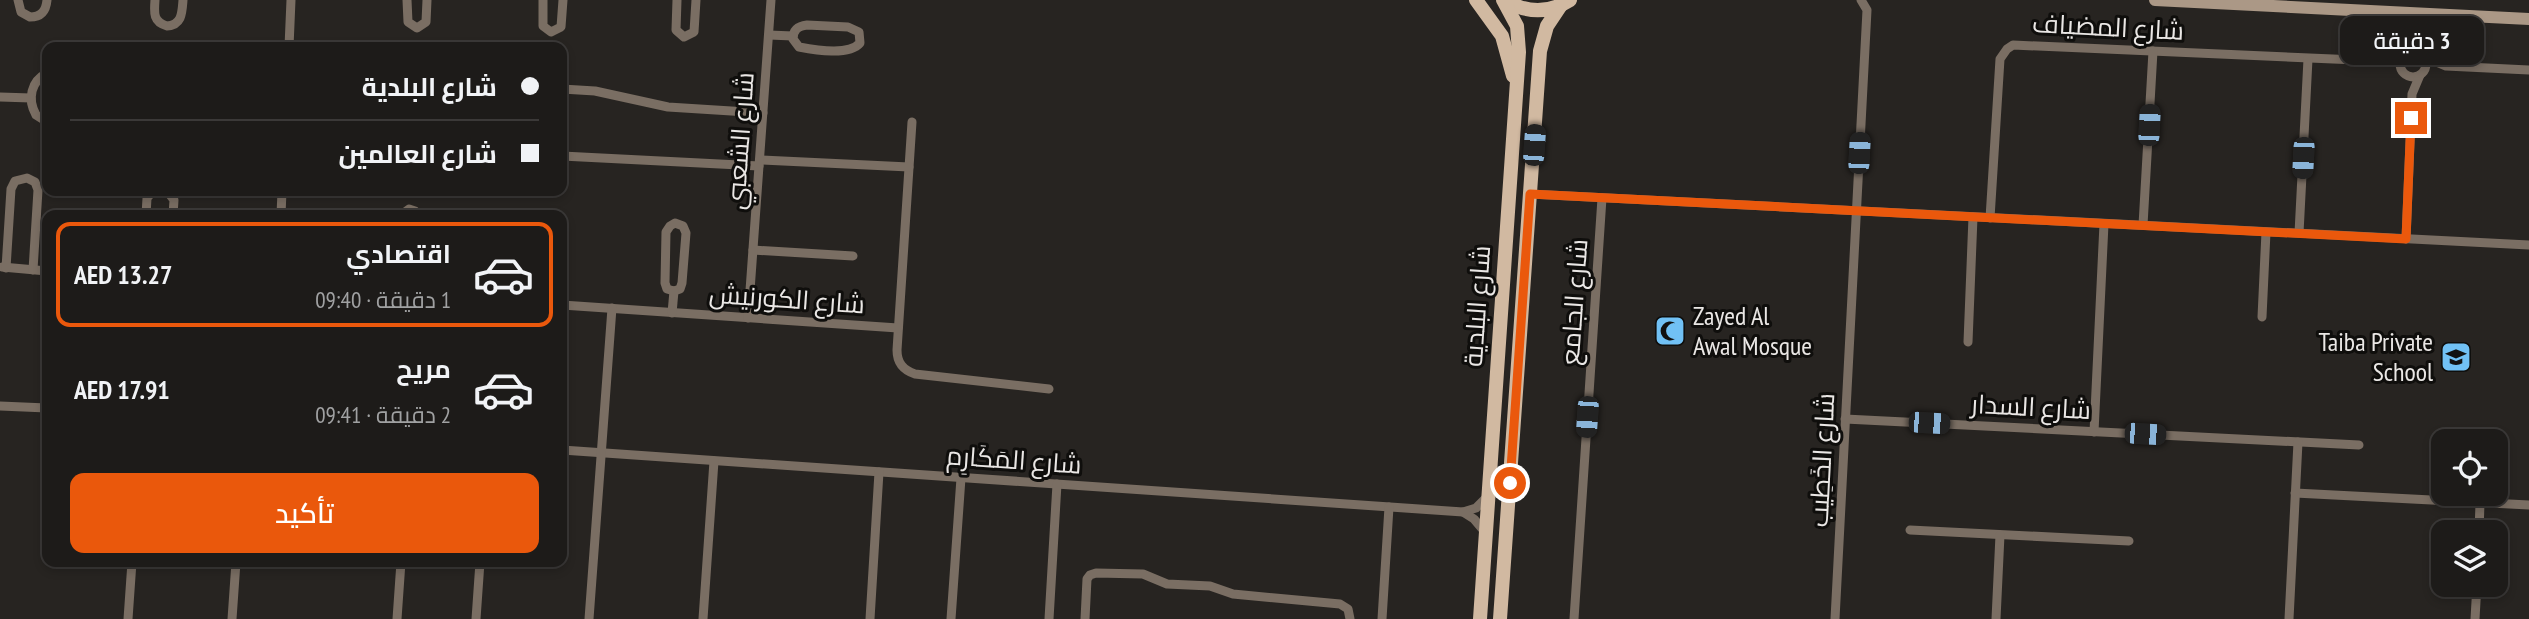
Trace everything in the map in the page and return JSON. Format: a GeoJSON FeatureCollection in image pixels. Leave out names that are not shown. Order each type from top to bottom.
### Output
{"type":"FeatureCollection","features":[{"type":"Feature","properties":{"kind":"main road"},"geometry":{"type":"LineString","coordinates":[[1476,0],[1502,36],[1517,93]]}},
{"type":"Feature","properties":{"kind":"main road"},"geometry":{"type":"LineString","coordinates":[[1504,0],[1531,10],[1546,10],[1565,3]]}},
{"type":"Feature","properties":{"kind":"main road","name":"شارع البلدية"},"geometry":{"type":"LineString","coordinates":[[1480,619],[1517,93],[1519,40],[1511,12],[1504,0]]}},
{"type":"Feature","properties":{"kind":"main road"},"geometry":{"type":"LineString","coordinates":[[2155,0],[2529,19]]}},
{"type":"Feature","properties":{"kind":"main road","name":"شارع البلدية"},"geometry":{"type":"LineString","coordinates":[[1500,619],[1540,51],[1547,26],[1565,3]]}},
{"type":"Feature","properties":{"kind":"street"},"geometry":{"type":"LineString","coordinates":[[18,0],[21,12],[30,17],[41,15],[47,0]]}},
{"type":"Feature","properties":{"kind":"street"},"geometry":{"type":"LineString","coordinates":[[155,0],[155,18],[167,26],[181,19],[183,0]]}},
{"type":"Feature","properties":{"kind":"street"},"geometry":{"type":"LineString","coordinates":[[289,42],[291,0]]}},
{"type":"Feature","properties":{"kind":"street"},"geometry":{"type":"LineString","coordinates":[[407,0],[408,22],[416,28],[426,22],[427,0]]}},
{"type":"Feature","properties":{"kind":"street"},"geometry":{"type":"LineString","coordinates":[[542,0],[542,26],[551,32],[561,27],[563,0]]}},
{"type":"Feature","properties":{"kind":"street"},"geometry":{"type":"LineString","coordinates":[[677,0],[676,30],[684,37],[694,32],[696,0]]}},
{"type":"Feature","properties":{"kind":"street","name":"شارع الشعبي"},"geometry":{"type":"LineString","coordinates":[[748,318],[771,0]]}},
{"type":"Feature","properties":{"kind":"street"},"geometry":{"type":"LineString","coordinates":[[1861,0],[1867,10],[1874,0]]}},
{"type":"Feature","properties":{"kind":"street","name":"شارع الخَطِيب"},"geometry":{"type":"LineString","coordinates":[[1835,619],[1867,10]]}},
{"type":"Feature","properties":{"kind":"street"},"geometry":{"type":"LineString","coordinates":[[2381,12],[2403,32],[2406,40],[2405,54],[2400,63],[2412,94]]}},
{"type":"Feature","properties":{"kind":"street"},"geometry":{"type":"LineString","coordinates":[[2406,239],[2412,94],[2427,64],[2424,39],[2430,30],[2454,15]]}},
{"type":"Feature","properties":{"kind":"street"},"geometry":{"type":"LineString","coordinates":[[807,25],[852,28],[859,32],[861,39],[858,46],[851,50],[803,48],[797,45],[793,36],[796,29],[807,25]]}},
{"type":"Feature","properties":{"kind":"street"},"geometry":{"type":"LineString","coordinates":[[769,34],[793,36]]}},
{"type":"Feature","properties":{"kind":"street","name":"شارع المضياف"},"geometry":{"type":"LineString","coordinates":[[1990,218],[1999,66],[2007,49],[2020,44],[2380,61],[2405,54]]}},
{"type":"Feature","properties":{"kind":"street"},"geometry":{"type":"LineString","coordinates":[[2405,54],[2412,50],[2446,65],[2529,70]]}},
{"type":"Feature","properties":{"kind":"street"},"geometry":{"type":"LineString","coordinates":[[2143,225],[2153,51]]}},
{"type":"Feature","properties":{"kind":"street"},"geometry":{"type":"LineString","coordinates":[[2299,233],[2308,58]]}},
{"type":"Feature","properties":{"kind":"street","name":"شارع المضياف"},"geometry":{"type":"LineString","coordinates":[[2380,61],[2404,73]]}},
{"type":"Feature","properties":{"kind":"street"},"geometry":{"type":"LineString","coordinates":[[2404,73],[2410,76],[2421,74],[2446,65]]}},
{"type":"Feature","properties":{"kind":"street"},"geometry":{"type":"LineString","coordinates":[[42,77],[36,81],[31,98],[36,115],[42,119]]}},
{"type":"Feature","properties":{"kind":"street"},"geometry":{"type":"LineString","coordinates":[[567,89],[595,91],[668,107],[763,113]]}},
{"type":"Feature","properties":{"kind":"street"},"geometry":{"type":"LineString","coordinates":[[0,97],[31,98]]}},
{"type":"Feature","properties":{"kind":"street"},"geometry":{"type":"LineString","coordinates":[[912,122],[898,328],[897,356],[902,366],[909,372],[1049,390]]}},
{"type":"Feature","properties":{"kind":"street"},"geometry":{"type":"LineString","coordinates":[[567,156],[909,167]]}},
{"type":"Feature","properties":{"kind":"street"},"geometry":{"type":"LineString","coordinates":[[33,270],[38,190],[35,182],[27,178],[15,181],[11,188],[3,268],[42,271]]}},
{"type":"Feature","properties":{"kind":"street"},"geometry":{"type":"LineString","coordinates":[[1530,194],[2529,245]]}},
{"type":"Feature","properties":{"kind":"street","name":"شارع الجامع"},"geometry":{"type":"LineString","coordinates":[[1574,619],[1602,198]]}},
{"type":"Feature","properties":{"kind":"street"},"geometry":{"type":"LineString","coordinates":[[1968,342],[1973,217]]}},
{"type":"Feature","properties":{"kind":"street","name":"شارع الكورنيش"},"geometry":{"type":"LineString","coordinates":[[675,223],[683,226],[686,233],[682,284],[680,289],[674,291],[667,289],[665,283],[667,232],[675,223]]}},
{"type":"Feature","properties":{"kind":"street"},"geometry":{"type":"LineString","coordinates":[[2094,432],[2104,223]]}},
{"type":"Feature","properties":{"kind":"street"},"geometry":{"type":"LineString","coordinates":[[2262,317],[2266,232]]}},
{"type":"Feature","properties":{"kind":"street","name":"شارع الشعبي"},"geometry":{"type":"LineString","coordinates":[[753,250],[853,256]]}},
{"type":"Feature","properties":{"kind":"street","name":"شارع الكورنيش"},"geometry":{"type":"LineString","coordinates":[[672,313],[674,291]]}},
{"type":"Feature","properties":{"kind":"street","name":"شارع الكورنيش"},"geometry":{"type":"LineString","coordinates":[[567,305],[898,328]]}},
{"type":"Feature","properties":{"kind":"street"},"geometry":{"type":"LineString","coordinates":[[589,619],[612,309]]}},
{"type":"Feature","properties":{"kind":"street"},"geometry":{"type":"LineString","coordinates":[[0,406],[42,408]]}},
{"type":"Feature","properties":{"kind":"street","name":"شارع السدار"},"geometry":{"type":"LineString","coordinates":[[1845,419],[2359,445]]}},
{"type":"Feature","properties":{"kind":"street"},"geometry":{"type":"LineString","coordinates":[[2290,619],[2298,442]]}},
{"type":"Feature","properties":{"kind":"street","name":"شارع المَكَارِم"},"geometry":{"type":"LineString","coordinates":[[567,450],[1463,512]]}},
{"type":"Feature","properties":{"kind":"street"},"geometry":{"type":"LineString","coordinates":[[703,619],[715,461]]}},
{"type":"Feature","properties":{"kind":"street"},"geometry":{"type":"LineString","coordinates":[[870,619],[879,472]]}},
{"type":"Feature","properties":{"kind":"street"},"geometry":{"type":"LineString","coordinates":[[950,619],[961,478]]}},
{"type":"Feature","properties":{"kind":"street"},"geometry":{"type":"LineString","coordinates":[[1049,619],[1058,484]]}},
{"type":"Feature","properties":{"kind":"street"},"geometry":{"type":"LineString","coordinates":[[1463,512],[1476,508],[1489,493]]}},
{"type":"Feature","properties":{"kind":"street"},"geometry":{"type":"LineString","coordinates":[[2295,493],[2431,500]]}},
{"type":"Feature","properties":{"kind":"street"},"geometry":{"type":"LineString","coordinates":[[2508,504],[2529,505]]}},
{"type":"Feature","properties":{"kind":"street"},"geometry":{"type":"LineString","coordinates":[[1382,619],[1389,507]]}},
{"type":"Feature","properties":{"kind":"street"},"geometry":{"type":"LineString","coordinates":[[1463,512],[1474,519],[1486,535]]}},
{"type":"Feature","properties":{"kind":"street"},"geometry":{"type":"LineString","coordinates":[[1910,530],[2129,541]]}},
{"type":"Feature","properties":{"kind":"street"},"geometry":{"type":"LineString","coordinates":[[1996,619],[2000,535]]}},
{"type":"Feature","properties":{"kind":"street"},"geometry":{"type":"LineString","coordinates":[[128,619],[132,567]]}},
{"type":"Feature","properties":{"kind":"street"},"geometry":{"type":"LineString","coordinates":[[232,619],[236,567]]}},
{"type":"Feature","properties":{"kind":"street"},"geometry":{"type":"LineString","coordinates":[[397,619],[401,567]]}},
{"type":"Feature","properties":{"kind":"street"},"geometry":{"type":"LineString","coordinates":[[476,619],[480,567]]}},
{"type":"Feature","properties":{"kind":"street"},"geometry":{"type":"LineString","coordinates":[[1086,619],[1087,579],[1096,573],[1143,574],[1167,584],[1210,586],[1233,594],[1340,604],[1348,609],[1350,619]]}},
{"type":"Feature","properties":{"kind":"street"},"geometry":{"type":"LineString","coordinates":[[2475,619],[2476,597]]}},
{"type":"Feature","properties":{"kind":"place","name":"Zayed Al Awal Mosque"},"geometry":{"type":"Point","coordinates":[1670,331]}},
{"type":"Feature","properties":{"kind":"place","name":"Taiba Private School"},"geometry":{"type":"Point","coordinates":[2456,357]}},
{"type":"Feature","properties":{"kind":"route"},"geometry":{"type":"LineString","coordinates":[[1510,483],[1530,194],[2406,239],[2411,118]]}}]}
